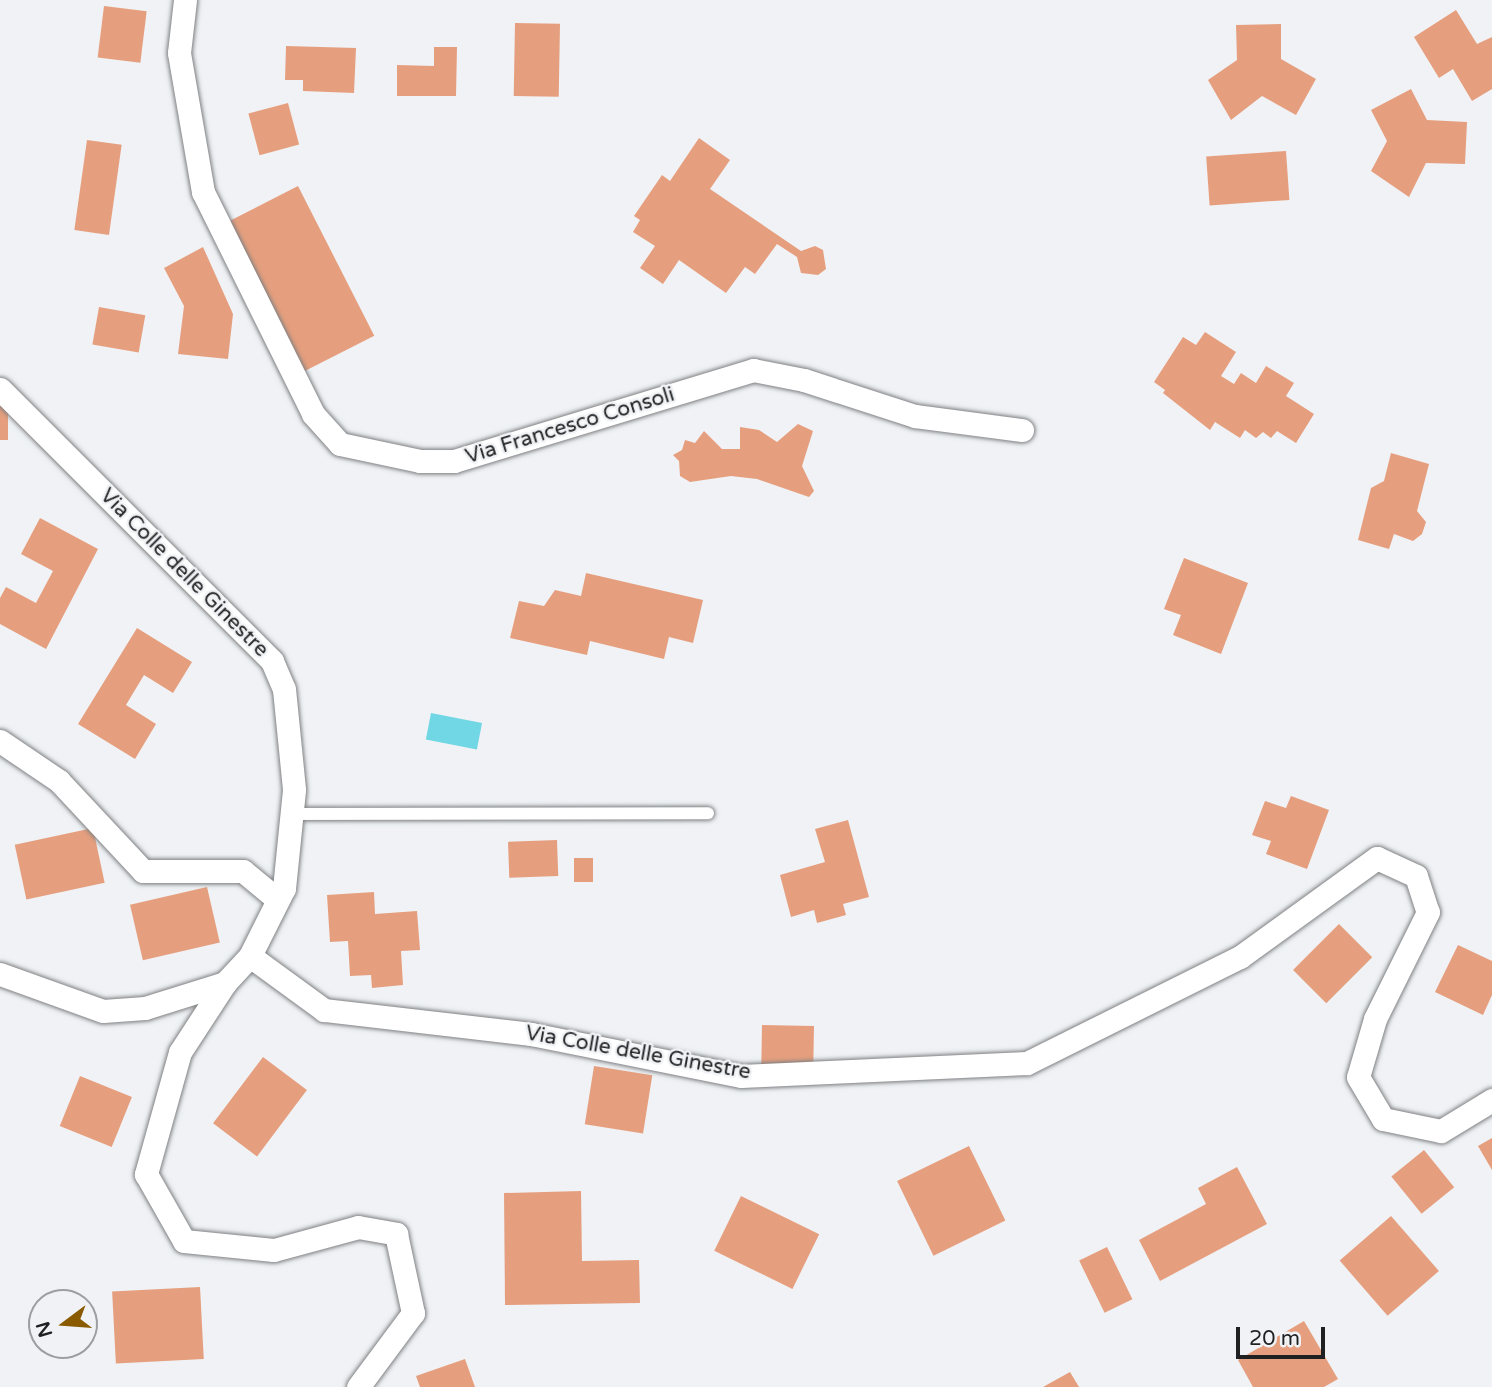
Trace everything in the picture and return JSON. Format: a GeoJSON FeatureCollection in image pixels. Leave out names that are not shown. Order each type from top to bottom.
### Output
{"type":"FeatureCollection","features":[{"type":"Feature","properties":{"kind":"street","name":"Via Francesco Consoli"},"geometry":{"type":"LineString","coordinates":[[185,0],[180,53],[203,192],[313,414],[340,444],[420,461],[454,461],[753,370],[804,380],[915,416],[1022,430]]}},
{"type":"Feature","properties":{"kind":"street","name":"Via Colle delle Ginestre"},"geometry":{"type":"LineString","coordinates":[[0,389],[272,661],[284,689],[294,790],[284,888],[250,956],[324,1010],[531,1034],[741,1076],[1027,1063],[1240,957],[1377,858],[1416,876],[1428,912],[1375,1020],[1358,1076],[1383,1119],[1441,1131],[1492,1100]]}},
{"type":"Feature","properties":{"kind":"street"},"geometry":{"type":"LineString","coordinates":[[0,741],[59,781],[143,871],[243,871],[278,900]]}},
{"type":"Feature","properties":{"kind":"street"},"geometry":{"type":"LineString","coordinates":[[250,956],[225,983],[180,1052],[146,1174],[184,1241],[274,1250],[358,1227],[396,1234],[413,1313],[358,1387]]}},
{"type":"Feature","properties":{"kind":"street"},"geometry":{"type":"LineString","coordinates":[[0,974],[103,1011],[145,1008],[225,983]]}},
{"type":"Feature","properties":{"kind":"lane"},"geometry":{"type":"LineString","coordinates":[[292,814],[709,813]]}},
{"type":"Feature","properties":{"kind":"water"},"geometry":{"type":"Polygon","coordinates":[[[431,713],[482,723],[477,749],[426,740],[431,713]]]}},
{"type":"Feature","properties":{"kind":"building"},"geometry":{"type":"Polygon","coordinates":[[[104,6],[147,11],[140,63],[98,58],[104,6]]]}},
{"type":"Feature","properties":{"kind":"building"},"geometry":{"type":"Polygon","coordinates":[[[1456,10],[1477,44],[1492,37],[1492,89],[1472,101],[1453,69],[1439,78],[1414,37],[1456,10]]]}},
{"type":"Feature","properties":{"kind":"building"},"geometry":{"type":"Polygon","coordinates":[[[515,23],[560,24],[559,97],[514,96],[515,23]]]}},
{"type":"Feature","properties":{"kind":"building"},"geometry":{"type":"Polygon","coordinates":[[[1281,24],[1281,59],[1316,79],[1296,115],[1262,96],[1231,120],[1208,80],[1237,60],[1236,25],[1281,24]]]}},
{"type":"Feature","properties":{"kind":"building"},"geometry":{"type":"Polygon","coordinates":[[[286,46],[356,48],[354,93],[303,91],[303,80],[285,80],[286,46]]]}},
{"type":"Feature","properties":{"kind":"building"},"geometry":{"type":"Polygon","coordinates":[[[434,47],[457,47],[456,96],[397,96],[397,65],[434,66],[434,47]]]}},
{"type":"Feature","properties":{"kind":"building"},"geometry":{"type":"Polygon","coordinates":[[[1411,89],[1427,120],[1467,122],[1465,164],[1426,163],[1409,197],[1371,171],[1387,141],[1371,110],[1411,89]]]}},
{"type":"Feature","properties":{"kind":"building"},"geometry":{"type":"Polygon","coordinates":[[[288,103],[299,145],[260,155],[248,114],[288,103]]]}},
{"type":"Feature","properties":{"kind":"building"},"geometry":{"type":"Polygon","coordinates":[[[699,138],[730,160],[710,189],[801,251],[815,246],[823,250],[826,269],[818,275],[801,273],[797,257],[777,244],[755,274],[745,267],[726,293],[679,260],[663,284],[640,268],[655,246],[633,232],[640,220],[634,216],[662,175],[670,181],[699,138]]]}},
{"type":"Feature","properties":{"kind":"building"},"geometry":{"type":"Polygon","coordinates":[[[87,140],[122,145],[109,235],[74,230],[87,140]]]}},
{"type":"Feature","properties":{"kind":"building"},"geometry":{"type":"Polygon","coordinates":[[[1286,151],[1289,200],[1210,205],[1206,157],[1286,151]]]}},
{"type":"Feature","properties":{"kind":"building"},"geometry":{"type":"Polygon","coordinates":[[[298,186],[374,336],[299,374],[223,224],[298,186]]]}},
{"type":"Feature","properties":{"kind":"building"},"geometry":{"type":"Polygon","coordinates":[[[203,247],[233,314],[228,359],[178,354],[184,306],[164,268],[203,247]]]}},
{"type":"Feature","properties":{"kind":"building"},"geometry":{"type":"Polygon","coordinates":[[[99,307],[145,315],[139,353],[92,344],[99,307]]]}},
{"type":"Feature","properties":{"kind":"building"},"geometry":{"type":"Polygon","coordinates":[[[1205,332],[1236,352],[1221,376],[1234,384],[1241,373],[1256,383],[1266,366],[1294,383],[1286,396],[1314,414],[1296,443],[1277,431],[1271,438],[1263,432],[1256,438],[1245,430],[1240,438],[1215,422],[1210,430],[1163,393],[1165,390],[1154,382],[1183,337],[1196,345],[1205,332]]]}},
{"type":"Feature","properties":{"kind":"building"},"geometry":{"type":"Polygon","coordinates":[[[0,397],[8,397],[8,440],[0,440],[0,397]]]}},
{"type":"Feature","properties":{"kind":"building"},"geometry":{"type":"Polygon","coordinates":[[[798,424],[813,431],[802,466],[814,491],[809,497],[757,479],[731,476],[690,482],[680,476],[679,461],[673,455],[682,450],[685,440],[695,443],[704,431],[722,449],[740,449],[740,427],[759,430],[777,442],[798,424]]]}},
{"type":"Feature","properties":{"kind":"building"},"geometry":{"type":"Polygon","coordinates":[[[1391,453],[1429,464],[1417,511],[1426,522],[1422,534],[1413,541],[1394,534],[1389,549],[1358,540],[1371,488],[1384,481],[1391,453]]]}},
{"type":"Feature","properties":{"kind":"building"},"geometry":{"type":"Polygon","coordinates":[[[40,518],[98,549],[46,649],[0,624],[0,598],[6,587],[36,603],[53,571],[21,554],[40,518]]]}},
{"type":"Feature","properties":{"kind":"building"},"geometry":{"type":"Polygon","coordinates":[[[1184,558],[1248,583],[1221,654],[1173,635],[1181,615],[1164,609],[1184,558]]]}},
{"type":"Feature","properties":{"kind":"building"},"geometry":{"type":"Polygon","coordinates":[[[586,573],[703,600],[693,643],[669,637],[664,659],[590,641],[587,655],[510,638],[519,601],[544,606],[555,590],[581,596],[586,573]]]}},
{"type":"Feature","properties":{"kind":"building"},"geometry":{"type":"Polygon","coordinates":[[[137,628],[192,662],[173,693],[144,675],[126,705],[156,724],[135,759],[78,724],[137,628]]]}},
{"type":"Feature","properties":{"kind":"building"},"geometry":{"type":"Polygon","coordinates":[[[1291,796],[1329,810],[1307,869],[1266,854],[1271,841],[1252,835],[1265,801],[1286,808],[1291,796]]]}},
{"type":"Feature","properties":{"kind":"building"},"geometry":{"type":"Polygon","coordinates":[[[848,820],[869,897],[843,904],[846,915],[817,923],[814,910],[791,917],[780,875],[825,862],[815,829],[848,820]]]}},
{"type":"Feature","properties":{"kind":"building"},"geometry":{"type":"Polygon","coordinates":[[[93,828],[105,883],[26,899],[15,845],[93,828]]]}},
{"type":"Feature","properties":{"kind":"building"},"geometry":{"type":"Polygon","coordinates":[[[557,840],[558,876],[509,878],[508,842],[557,840]]]}},
{"type":"Feature","properties":{"kind":"building"},"geometry":{"type":"Polygon","coordinates":[[[574,858],[593,858],[593,882],[574,882],[574,858]]]}},
{"type":"Feature","properties":{"kind":"building"},"geometry":{"type":"Polygon","coordinates":[[[207,887],[220,943],[143,960],[130,905],[207,887]]]}},
{"type":"Feature","properties":{"kind":"building"},"geometry":{"type":"Polygon","coordinates":[[[374,892],[375,914],[417,911],[420,950],[401,951],[403,985],[372,988],[371,975],[350,976],[348,941],[330,942],[327,895],[374,892]]]}},
{"type":"Feature","properties":{"kind":"building"},"geometry":{"type":"Polygon","coordinates":[[[1339,924],[1372,957],[1326,1003],[1293,970],[1339,924]]]}},
{"type":"Feature","properties":{"kind":"building"},"geometry":{"type":"Polygon","coordinates":[[[1458,945],[1492,961],[1492,995],[1483,1015],[1435,992],[1458,945]]]}},
{"type":"Feature","properties":{"kind":"building"},"geometry":{"type":"Polygon","coordinates":[[[762,1025],[814,1026],[813,1065],[761,1064],[762,1025]]]}},
{"type":"Feature","properties":{"kind":"building"},"geometry":{"type":"Polygon","coordinates":[[[263,1057],[307,1090],[257,1156],[213,1123],[263,1057]]]}},
{"type":"Feature","properties":{"kind":"building"},"geometry":{"type":"Polygon","coordinates":[[[594,1066],[652,1075],[643,1134],[585,1124],[594,1066]]]}},
{"type":"Feature","properties":{"kind":"building"},"geometry":{"type":"Polygon","coordinates":[[[80,1076],[132,1097],[112,1147],[60,1126],[80,1076]]]}},
{"type":"Feature","properties":{"kind":"building"},"geometry":{"type":"Polygon","coordinates":[[[1492,1138],[1492,1170],[1478,1146],[1492,1138]]]}},
{"type":"Feature","properties":{"kind":"building"},"geometry":{"type":"Polygon","coordinates":[[[969,1146],[1005,1221],[933,1256],[897,1181],[969,1146]]]}},
{"type":"Feature","properties":{"kind":"building"},"geometry":{"type":"Polygon","coordinates":[[[1424,1150],[1454,1187],[1422,1214],[1391,1176],[1424,1150]]]}},
{"type":"Feature","properties":{"kind":"building"},"geometry":{"type":"Polygon","coordinates":[[[1237,1167],[1267,1224],[1160,1281],[1139,1240],[1206,1204],[1198,1188],[1237,1167]]]}},
{"type":"Feature","properties":{"kind":"building"},"geometry":{"type":"Polygon","coordinates":[[[581,1191],[582,1261],[639,1260],[640,1303],[505,1305],[504,1193],[581,1191]]]}},
{"type":"Feature","properties":{"kind":"building"},"geometry":{"type":"Polygon","coordinates":[[[741,1196],[819,1234],[792,1289],[714,1251],[741,1196]]]}},
{"type":"Feature","properties":{"kind":"building"},"geometry":{"type":"Polygon","coordinates":[[[1391,1216],[1439,1271],[1388,1316],[1340,1261],[1391,1216]]]}},
{"type":"Feature","properties":{"kind":"building"},"geometry":{"type":"Polygon","coordinates":[[[1107,1247],[1132,1299],[1105,1313],[1079,1261],[1107,1247]]]}},
{"type":"Feature","properties":{"kind":"building"},"geometry":{"type":"Polygon","coordinates":[[[200,1287],[204,1359],[116,1364],[112,1292],[200,1287]]]}},
{"type":"Feature","properties":{"kind":"building"},"geometry":{"type":"Polygon","coordinates":[[[1304,1321],[1338,1379],[1324,1387],[1253,1387],[1238,1360],[1304,1321]]]}},
{"type":"Feature","properties":{"kind":"building"},"geometry":{"type":"Polygon","coordinates":[[[465,1359],[475,1387],[420,1387],[416,1376],[465,1359]]]}},
{"type":"Feature","properties":{"kind":"building"},"geometry":{"type":"Polygon","coordinates":[[[1070,1372],[1079,1387],[1043,1387],[1070,1372]]]}}]}
